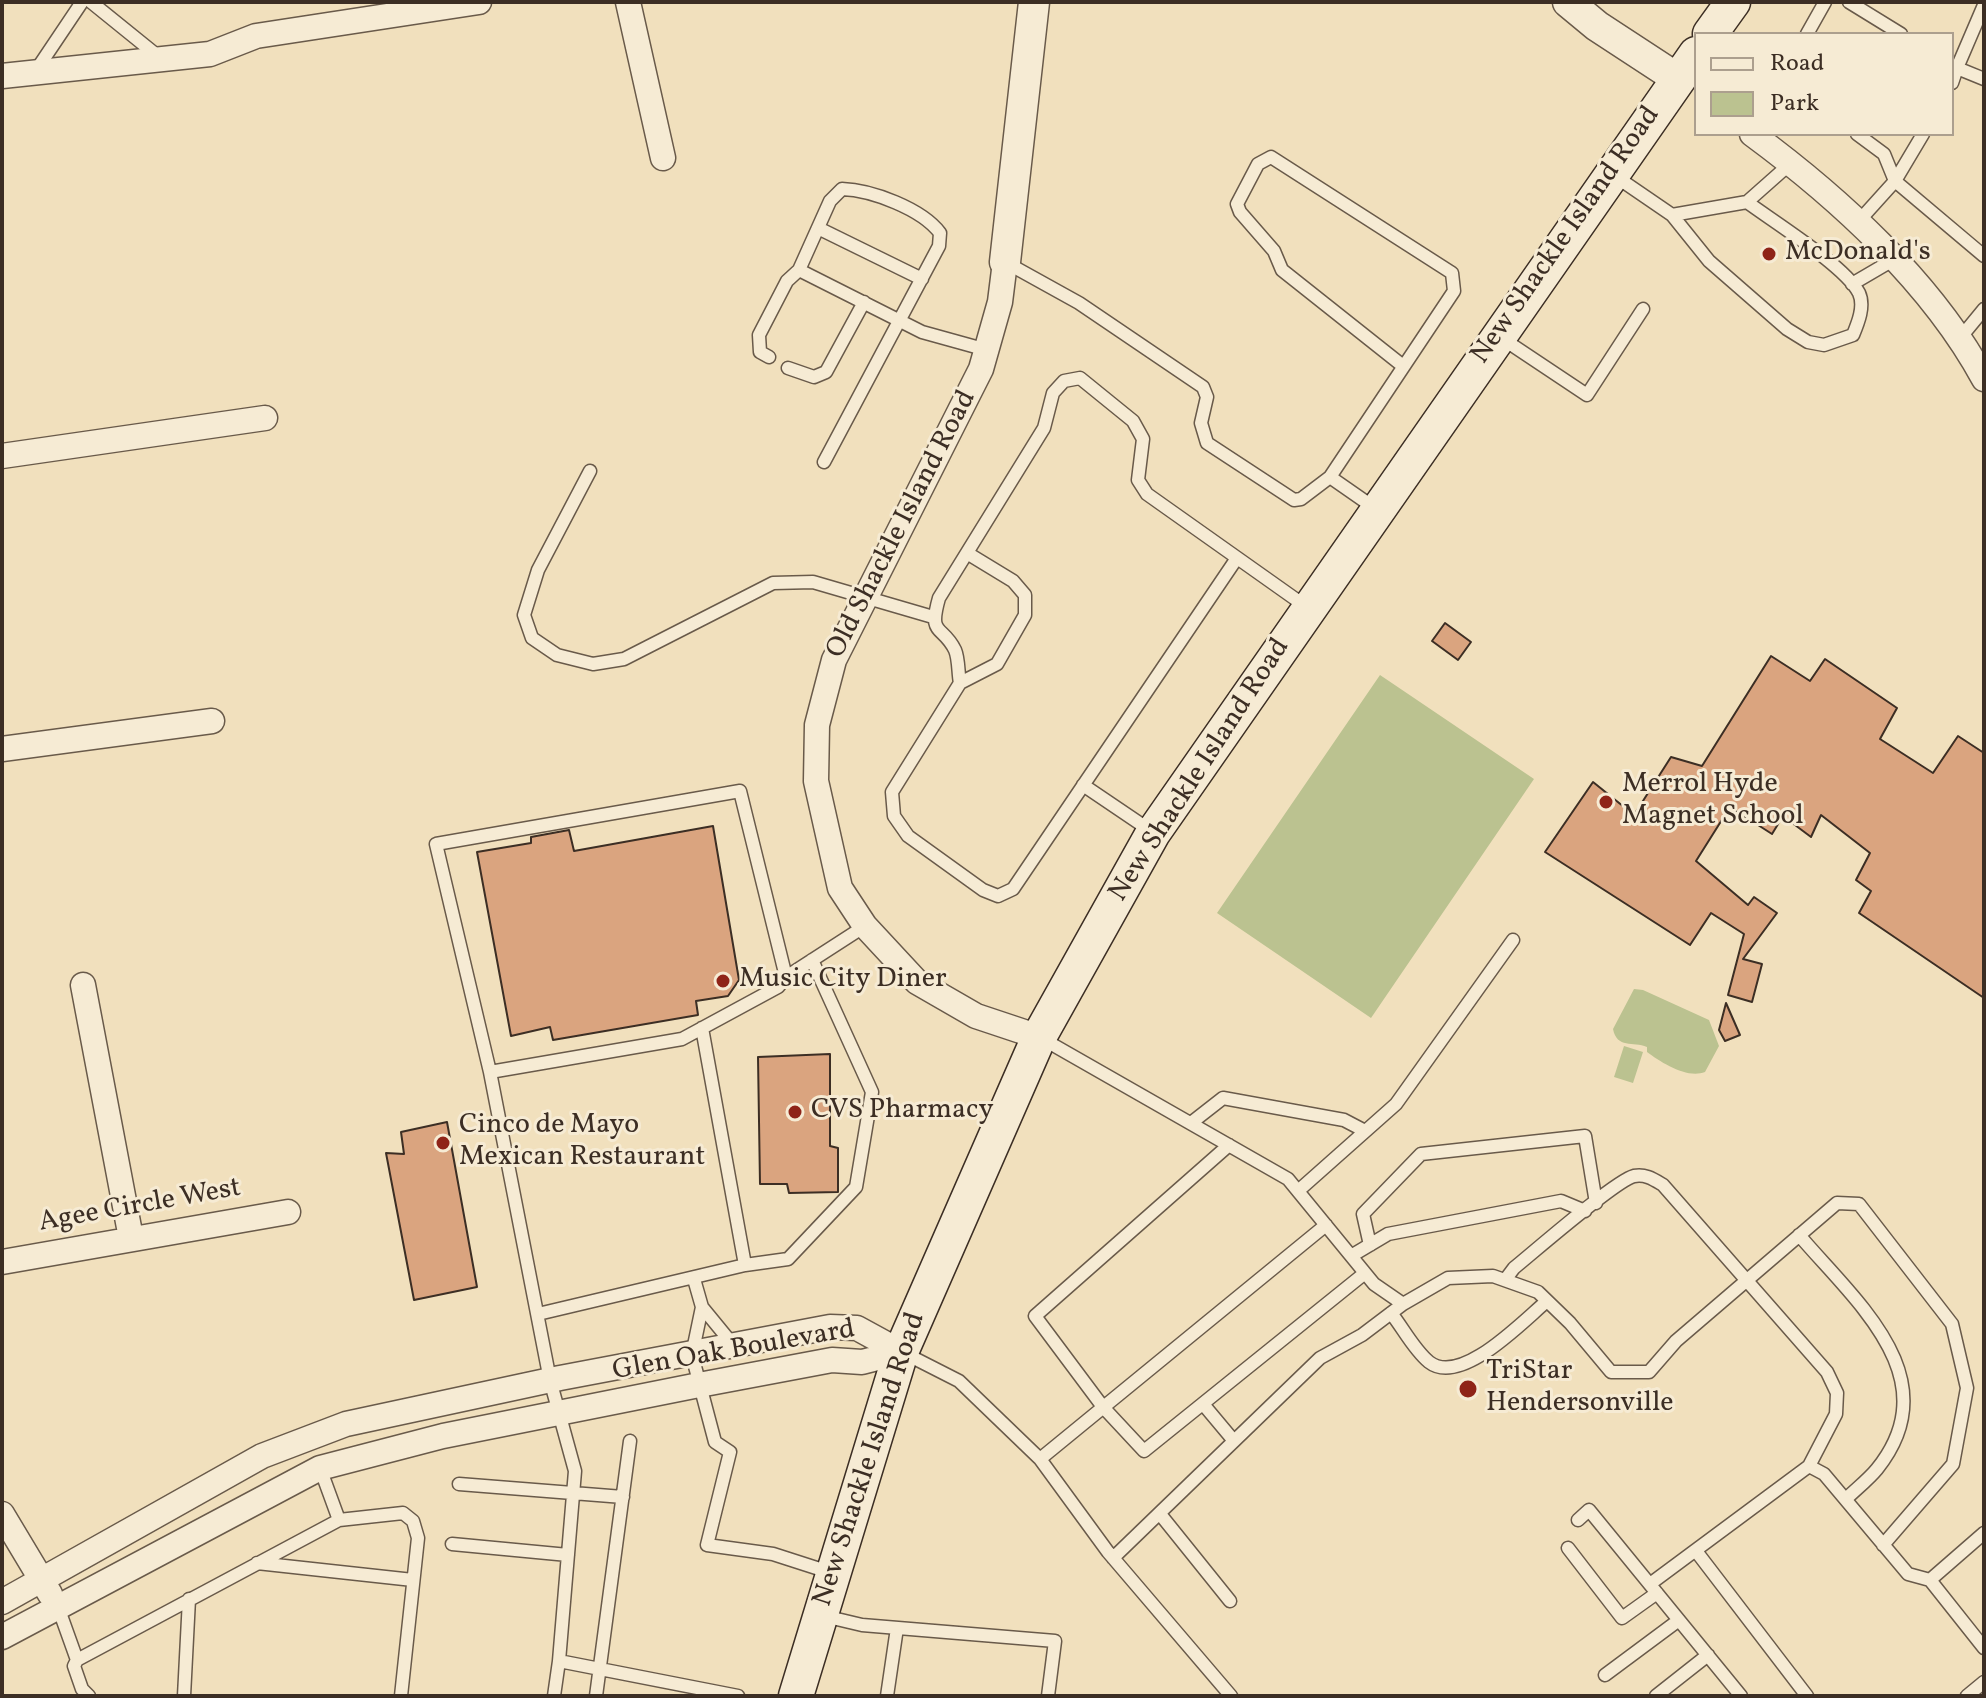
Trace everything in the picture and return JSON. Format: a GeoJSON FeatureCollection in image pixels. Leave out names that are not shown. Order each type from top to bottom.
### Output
{"type":"FeatureCollection","features":[{"type":"Feature","properties":{"kind":"main road"},"geometry":{"type":"LineString","coordinates":[[1711,32],[1733,2]]}},
{"type":"Feature","properties":{"kind":"main road","name":"New Shackle Island Road"},"geometry":{"type":"LineString","coordinates":[[796,1696],[901,1352],[1039,1037],[1153,833],[1612,173],[1690,75]]}},
{"type":"Feature","properties":{"kind":"street"},"geometry":{"type":"LineString","coordinates":[[2,76],[210,54],[256,36],[479,2]]}},
{"type":"Feature","properties":{"kind":"street"},"geometry":{"type":"LineString","coordinates":[[628,2],[663,158]]}},
{"type":"Feature","properties":{"kind":"street","name":"Old Shackle Island Road"},"geometry":{"type":"LineString","coordinates":[[1034,2],[1000,302],[987,350],[981,369],[834,660],[817,725],[816,781],[840,888],[865,926],[917,982],[976,1016],[1039,1037]]}},
{"type":"Feature","properties":{"kind":"street"},"geometry":{"type":"LineString","coordinates":[[1574,4],[1690,75]]}},
{"type":"Feature","properties":{"kind":"street"},"geometry":{"type":"LineString","coordinates":[[1755,136],[1791,163],[1858,222],[1961,337],[1984,379]]}},
{"type":"Feature","properties":{"kind":"street"},"geometry":{"type":"LineString","coordinates":[[2,456],[265,418]]}},
{"type":"Feature","properties":{"kind":"street"},"geometry":{"type":"LineString","coordinates":[[2,749],[212,721]]}},
{"type":"Feature","properties":{"kind":"street"},"geometry":{"type":"LineString","coordinates":[[83,985],[131,1238]]}},
{"type":"Feature","properties":{"kind":"street","name":"Agee Circle West"},"geometry":{"type":"LineString","coordinates":[[2,1262],[288,1212]]}},
{"type":"Feature","properties":{"kind":"street","name":"Glen Oak Boulevard"},"geometry":{"type":"LineString","coordinates":[[2,1602],[221,1478],[287,1446],[383,1414],[830,1327],[857,1328],[901,1352]]}},
{"type":"Feature","properties":{"kind":"street","name":"Glen Oak Boulevard"},"geometry":{"type":"LineString","coordinates":[[2,1637],[320,1468],[443,1436],[832,1360],[862,1362],[901,1352]]}},
{"type":"Feature","properties":{"kind":"street"},"geometry":{"type":"LineString","coordinates":[[2,1514],[58,1607]]}},
{"type":"Feature","properties":{"kind":"lane"},"geometry":{"type":"LineString","coordinates":[[33,75],[82,2]]}},
{"type":"Feature","properties":{"kind":"lane"},"geometry":{"type":"LineString","coordinates":[[91,2],[161,59]]}},
{"type":"Feature","properties":{"kind":"lane"},"geometry":{"type":"LineString","coordinates":[[1808,32],[1825,2]]}},
{"type":"Feature","properties":{"kind":"lane"},"geometry":{"type":"LineString","coordinates":[[1849,2],[1898,32]]}},
{"type":"Feature","properties":{"kind":"lane"},"geometry":{"type":"LineString","coordinates":[[1984,5],[1954,66],[1984,79]]}},
{"type":"Feature","properties":{"kind":"lane"},"geometry":{"type":"LineString","coordinates":[[1860,136],[1884,154],[1895,181],[1984,256]]}},
{"type":"Feature","properties":{"kind":"lane"},"geometry":{"type":"LineString","coordinates":[[1858,222],[1895,181],[1922,136]]}},
{"type":"Feature","properties":{"kind":"lane"},"geometry":{"type":"LineString","coordinates":[[1005,262],[1079,303],[1203,387],[1207,397],[1201,423],[1207,443],[1294,500],[1301,499],[1330,477],[1454,291],[1452,273],[1279,161],[1265,158],[1239,194],[1240,212],[1274,251],[1282,270],[1403,366]]}},
{"type":"Feature","properties":{"kind":"lane"},"geometry":{"type":"LineString","coordinates":[[1672,215],[1747,202],[1791,163]]}},
{"type":"Feature","properties":{"kind":"lane"},"geometry":{"type":"LineString","coordinates":[[1612,173],[1672,215],[1709,261],[1787,329],[1808,342],[1824,345],[1853,335],[1860,316],[1860,295],[1852,284],[1747,202]]}},
{"type":"Feature","properties":{"kind":"lane"},"geometry":{"type":"LineString","coordinates":[[769,357],[760,352],[759,335],[787,281],[799,270],[830,201],[842,189],[859,190],[930,220],[940,233],[939,246],[824,462]]}},
{"type":"Feature","properties":{"kind":"lane"},"geometry":{"type":"LineString","coordinates":[[818,228],[922,279]]}},
{"type":"Feature","properties":{"kind":"lane"},"geometry":{"type":"LineString","coordinates":[[1852,284],[1893,260]]}},
{"type":"Feature","properties":{"kind":"lane"},"geometry":{"type":"LineString","coordinates":[[799,270],[922,332],[987,350]]}},
{"type":"Feature","properties":{"kind":"lane"},"geometry":{"type":"LineString","coordinates":[[788,368],[814,377],[826,372],[864,302]]}},
{"type":"Feature","properties":{"kind":"lane"},"geometry":{"type":"LineString","coordinates":[[1497,336],[1587,395],[1643,309]]}},
{"type":"Feature","properties":{"kind":"lane"},"geometry":{"type":"LineString","coordinates":[[1961,337],[1984,309]]}},
{"type":"Feature","properties":{"kind":"lane"},"geometry":{"type":"LineString","coordinates":[[960,683],[955,650],[938,633],[933,617],[939,598],[1044,428],[1053,393],[1064,381],[1080,378],[1133,421],[1143,439],[1138,480],[1147,494],[1308,608]]}},
{"type":"Feature","properties":{"kind":"lane"},"geometry":{"type":"LineString","coordinates":[[590,471],[538,570],[524,615],[532,638],[557,655],[593,664],[624,659],[773,583],[813,582],[933,617]]}},
{"type":"Feature","properties":{"kind":"lane"},"geometry":{"type":"LineString","coordinates":[[1330,477],[1376,509]]}},
{"type":"Feature","properties":{"kind":"lane"},"geometry":{"type":"LineString","coordinates":[[967,553],[1013,581],[1025,595],[1025,615],[997,664],[960,683],[892,792],[894,816],[908,836],[983,890],[998,896],[1013,889],[1237,558]]}},
{"type":"Feature","properties":{"kind":"lane"},"geometry":{"type":"LineString","coordinates":[[1083,785],[1153,833]]}},
{"type":"Feature","properties":{"kind":"lane"},"geometry":{"type":"LineString","coordinates":[[554,1696],[575,1471],[562,1413],[550,1380],[490,1072],[436,844],[740,791],[786,977]]}},
{"type":"Feature","properties":{"kind":"lane"},"geometry":{"type":"LineString","coordinates":[[490,1072],[682,1039],[778,987],[786,977],[865,926]]}},
{"type":"Feature","properties":{"kind":"lane"},"geometry":{"type":"LineString","coordinates":[[1298,1191],[1396,1104],[1513,940]]}},
{"type":"Feature","properties":{"kind":"lane"},"geometry":{"type":"LineString","coordinates":[[538,1314],[745,1265],[788,1259],[856,1187],[872,1092],[812,960]]}},
{"type":"Feature","properties":{"kind":"lane"},"geometry":{"type":"LineString","coordinates":[[702,1028],[745,1265]]}},
{"type":"Feature","properties":{"kind":"lane"},"geometry":{"type":"LineString","coordinates":[[1039,1037],[1288,1179],[1365,1273],[1403,1304]]}},
{"type":"Feature","properties":{"kind":"lane"},"geometry":{"type":"LineString","coordinates":[[1191,1123],[1223,1098],[1344,1120],[1365,1131]]}},
{"type":"Feature","properties":{"kind":"lane"},"geometry":{"type":"LineString","coordinates":[[1370,1245],[1363,1214],[1421,1154],[1585,1136],[1596,1203]]}},
{"type":"Feature","properties":{"kind":"lane"},"geometry":{"type":"LineString","coordinates":[[1229,1145],[1035,1316],[1103,1407],[1144,1451],[1365,1273]]}},
{"type":"Feature","properties":{"kind":"lane"},"geometry":{"type":"LineString","coordinates":[[1505,1280],[1514,1268],[1631,1176],[1647,1176],[1663,1185],[1827,1372],[1837,1393],[1836,1414],[1809,1466],[1696,1551],[1622,1618],[1568,1548]]}},
{"type":"Feature","properties":{"kind":"lane"},"geometry":{"type":"LineString","coordinates":[[1351,1256],[1388,1234],[1561,1201],[1585,1211]]}},
{"type":"Feature","properties":{"kind":"lane"},"geometry":{"type":"LineString","coordinates":[[1113,1558],[1320,1358],[1362,1335],[1403,1304],[1448,1278],[1493,1276],[1538,1292],[1611,1372],[1649,1372],[1676,1341],[1837,1203],[1859,1204],[1952,1324],[1967,1388],[1953,1464],[1883,1545]]}},
{"type":"Feature","properties":{"kind":"lane"},"geometry":{"type":"LineString","coordinates":[[1040,1459],[1326,1225]]}},
{"type":"Feature","properties":{"kind":"lane"},"geometry":{"type":"LineString","coordinates":[[1799,1235],[1888,1341],[1903,1375],[1901,1424],[1878,1468],[1846,1499]]}},
{"type":"Feature","properties":{"kind":"lane"},"geometry":{"type":"LineString","coordinates":[[694,1279],[702,1307],[734,1346]]}},
{"type":"Feature","properties":{"kind":"lane"},"geometry":{"type":"LineString","coordinates":[[1391,1313],[1428,1361],[1443,1369],[1460,1368],[1476,1359],[1547,1301]]}},
{"type":"Feature","properties":{"kind":"lane"},"geometry":{"type":"LineString","coordinates":[[702,1307],[692,1355],[715,1442],[730,1452],[707,1545],[773,1554],[834,1573]]}},
{"type":"Feature","properties":{"kind":"lane"},"geometry":{"type":"LineString","coordinates":[[901,1352],[959,1381],[1040,1459],[1113,1558],[1231,1696]]}},
{"type":"Feature","properties":{"kind":"lane"},"geometry":{"type":"LineString","coordinates":[[1203,1404],[1234,1441]]}},
{"type":"Feature","properties":{"kind":"lane"},"geometry":{"type":"LineString","coordinates":[[596,1696],[630,1441]]}},
{"type":"Feature","properties":{"kind":"lane"},"geometry":{"type":"LineString","coordinates":[[1809,1466],[1824,1474],[1908,1574],[1930,1580],[1984,1648]]}},
{"type":"Feature","properties":{"kind":"lane"},"geometry":{"type":"LineString","coordinates":[[320,1468],[339,1520]]}},
{"type":"Feature","properties":{"kind":"lane"},"geometry":{"type":"LineString","coordinates":[[459,1484],[623,1497]]}},
{"type":"Feature","properties":{"kind":"lane"},"geometry":{"type":"LineString","coordinates":[[1578,1520],[1589,1510],[1741,1696]]}},
{"type":"Feature","properties":{"kind":"lane"},"geometry":{"type":"LineString","coordinates":[[89,1696],[82,1689],[74,1666],[77,1660],[339,1520],[403,1513],[413,1521],[418,1538],[401,1696]]}},
{"type":"Feature","properties":{"kind":"lane"},"geometry":{"type":"LineString","coordinates":[[1160,1514],[1230,1601]]}},
{"type":"Feature","properties":{"kind":"lane"},"geometry":{"type":"LineString","coordinates":[[1930,1580],[1984,1533]]}},
{"type":"Feature","properties":{"kind":"lane"},"geometry":{"type":"LineString","coordinates":[[452,1544],[568,1555]]}},
{"type":"Feature","properties":{"kind":"lane"},"geometry":{"type":"LineString","coordinates":[[1696,1551],[1807,1696]]}},
{"type":"Feature","properties":{"kind":"lane"},"geometry":{"type":"LineString","coordinates":[[256,1563],[413,1580]]}},
{"type":"Feature","properties":{"kind":"lane"},"geometry":{"type":"LineString","coordinates":[[184,1696],[189,1599]]}},
{"type":"Feature","properties":{"kind":"lane"},"geometry":{"type":"LineString","coordinates":[[58,1607],[77,1660]]}},
{"type":"Feature","properties":{"kind":"lane"},"geometry":{"type":"LineString","coordinates":[[821,1615],[862,1625],[1055,1641],[1048,1696]]}},
{"type":"Feature","properties":{"kind":"lane"},"geometry":{"type":"LineString","coordinates":[[1605,1675],[1679,1620]]}},
{"type":"Feature","properties":{"kind":"lane"},"geometry":{"type":"LineString","coordinates":[[887,1696],[897,1628]]}},
{"type":"Feature","properties":{"kind":"lane"},"geometry":{"type":"LineString","coordinates":[[1656,1696],[1708,1655]]}},
{"type":"Feature","properties":{"kind":"lane"},"geometry":{"type":"LineString","coordinates":[[559,1661],[738,1696]]}},
{"type":"Feature","properties":{"kind":"lane"},"geometry":{"type":"LineString","coordinates":[[1967,1696],[1984,1682]]}},
{"type":"Feature","properties":{"kind":"green space"},"geometry":{"type":"Polygon","coordinates":[[[1380,675],[1534,779],[1371,1018],[1217,913],[1380,675]]]}},
{"type":"Feature","properties":{"kind":"green space"},"geometry":{"type":"Polygon","coordinates":[[[1634,989],[1643,990],[1709,1020],[1719,1046],[1705,1072],[1698,1074],[1675,1069],[1647,1052],[1647,1047],[1618,1039],[1613,1029],[1634,989]]]}},
{"type":"Feature","properties":{"kind":"green space"},"geometry":{"type":"Polygon","coordinates":[[[1624,1046],[1643,1052],[1633,1083],[1614,1077],[1624,1046]]]}},
{"type":"Feature","properties":{"kind":"building"},"geometry":{"type":"Polygon","coordinates":[[[1445,623],[1471,642],[1458,660],[1432,641],[1445,623]]]}},
{"type":"Feature","properties":{"kind":"building"},"geometry":{"type":"Polygon","coordinates":[[[1771,656],[1810,681],[1825,659],[1897,708],[1880,739],[1933,773],[1958,736],[1984,753],[1984,998],[1859,913],[1871,891],[1856,880],[1870,853],[1821,815],[1811,837],[1783,816],[1772,834],[1730,807],[1696,861],[1748,905],[1754,897],[1777,913],[1743,959],[1762,964],[1752,1002],[1728,995],[1744,934],[1711,913],[1690,945],[1545,852],[1593,782],[1634,815],[1671,757],[1702,766],[1771,656]]]}},
{"type":"Feature","properties":{"kind":"building"},"geometry":{"type":"Polygon","coordinates":[[[713,826],[739,980],[728,996],[696,1001],[698,1015],[553,1040],[550,1027],[511,1036],[477,852],[531,843],[531,837],[569,830],[574,851],[713,826]]]}},
{"type":"Feature","properties":{"kind":"building"},"geometry":{"type":"Polygon","coordinates":[[[1726,1003],[1740,1035],[1725,1041],[1719,1030],[1726,1003]]]}},
{"type":"Feature","properties":{"kind":"building","name":"CVS Pharmacy"},"geometry":{"type":"Polygon","coordinates":[[[830,1054],[830,1146],[838,1148],[838,1192],[789,1193],[787,1184],[760,1184],[758,1057],[830,1054]]]}},
{"type":"Feature","properties":{"kind":"building"},"geometry":{"type":"Polygon","coordinates":[[[447,1122],[477,1287],[414,1300],[386,1153],[404,1154],[401,1132],[447,1122]]]}},
{"type":"Feature","properties":{"kind":"place","name":"McDonald's"},"geometry":{"type":"Point","coordinates":[1769,254]}},
{"type":"Feature","properties":{"kind":"place","name":"Merrol Hyde Magnet School"},"geometry":{"type":"Point","coordinates":[1606,802]}},
{"type":"Feature","properties":{"kind":"place","name":"Music City Diner"},"geometry":{"type":"Point","coordinates":[723,981]}},
{"type":"Feature","properties":{"kind":"place","name":"CVS Pharmacy"},"geometry":{"type":"Point","coordinates":[795,1112]}},
{"type":"Feature","properties":{"kind":"place","name":"Cinco de Mayo Mexican Restaurant"},"geometry":{"type":"Point","coordinates":[443,1143]}},
{"type":"Feature","properties":{"kind":"place","name":"TriStar Hendersonville"},"geometry":{"type":"Point","coordinates":[1468,1389]}}]}
